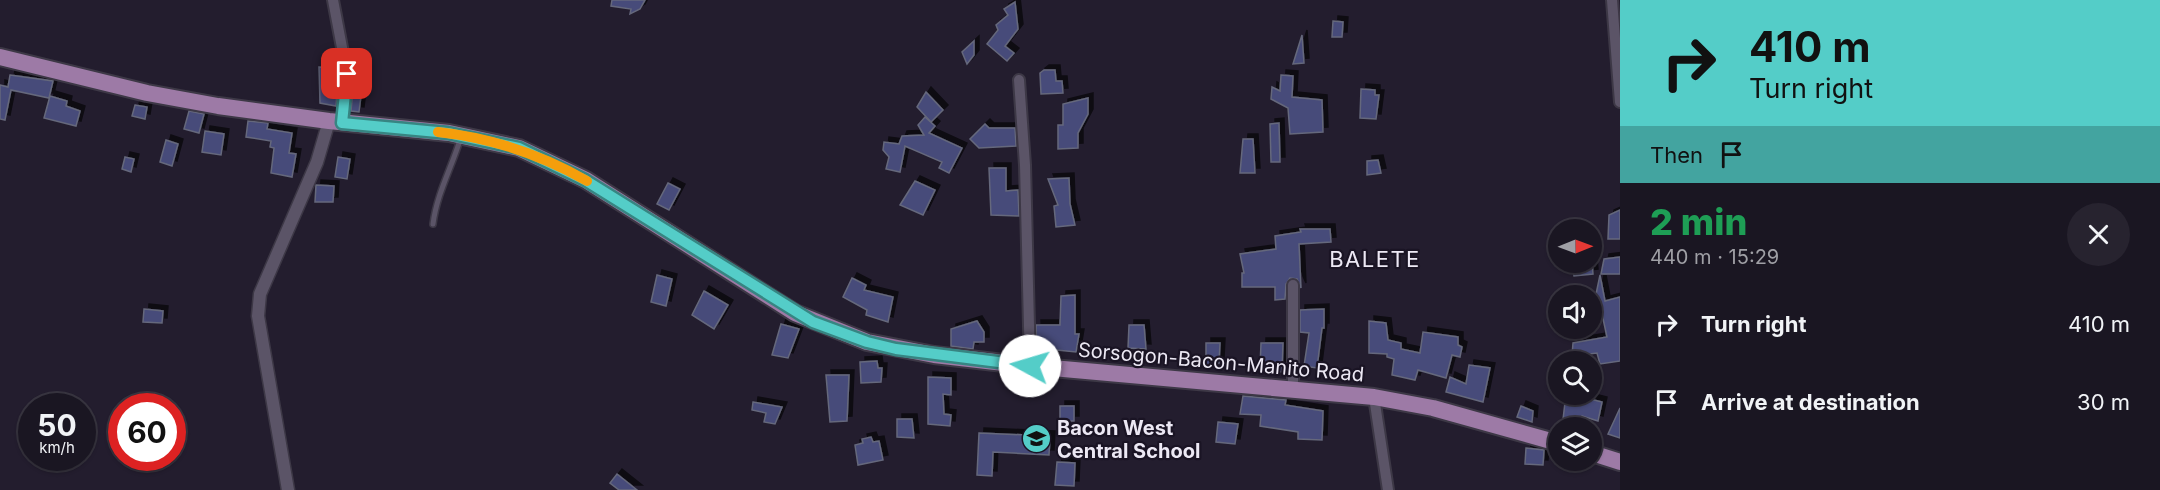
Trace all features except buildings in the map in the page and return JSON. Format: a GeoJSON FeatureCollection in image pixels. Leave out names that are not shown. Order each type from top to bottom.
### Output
{"type":"FeatureCollection","features":[{"type":"Feature","properties":{"kind":"main road","name":"Sorsogon-Bacon-Manito Road"},"geometry":{"type":"LineString","coordinates":[[0,57],[147,93],[335,122],[462,135],[519,148],[585,180],[813,322],[867,342],[896,349],[1030,366],[1374,397],[1443,411],[1548,440]]}},
{"type":"Feature","properties":{"kind":"main road"},"geometry":{"type":"LineString","coordinates":[[1602,456],[1620,462]]}},
{"type":"Feature","properties":{"kind":"street"},"geometry":{"type":"LineString","coordinates":[[288,490],[258,316],[260,294],[335,122],[346,63],[333,0]]}},
{"type":"Feature","properties":{"kind":"street"},"geometry":{"type":"LineString","coordinates":[[1612,0],[1620,102]]}},
{"type":"Feature","properties":{"kind":"street"},"geometry":{"type":"LineString","coordinates":[[1019,80],[1025,165],[1030,366]]}},
{"type":"Feature","properties":{"kind":"street"},"geometry":{"type":"LineString","coordinates":[[1293,285],[1293,388]]}},
{"type":"Feature","properties":{"kind":"street"},"geometry":{"type":"LineString","coordinates":[[1374,397],[1388,490]]}},
{"type":"Feature","properties":{"kind":"lane"},"geometry":{"type":"LineString","coordinates":[[433,224],[436,199],[452,167],[462,135]]}},
{"type":"Feature","properties":{"kind":"slow traffic"},"geometry":{"type":"LineString","coordinates":[[438,132],[473,137],[519,148],[548,160],[587,181]]}},
{"type":"Feature","properties":{"kind":"place","name":"Bacon West Central School"},"geometry":{"type":"Point","coordinates":[1036,439]}},
{"type":"Feature","properties":{"kind":"district","name":"BALETE"},"geometry":{"type":"Point","coordinates":[1375,259]}},
{"type":"Feature","properties":{"kind":"route"},"geometry":{"type":"LineString","coordinates":[[347,74],[342,123],[448,133],[519,148],[548,160],[585,180],[795,313],[813,322],[844,335],[896,349],[1030,366]]}}]}
